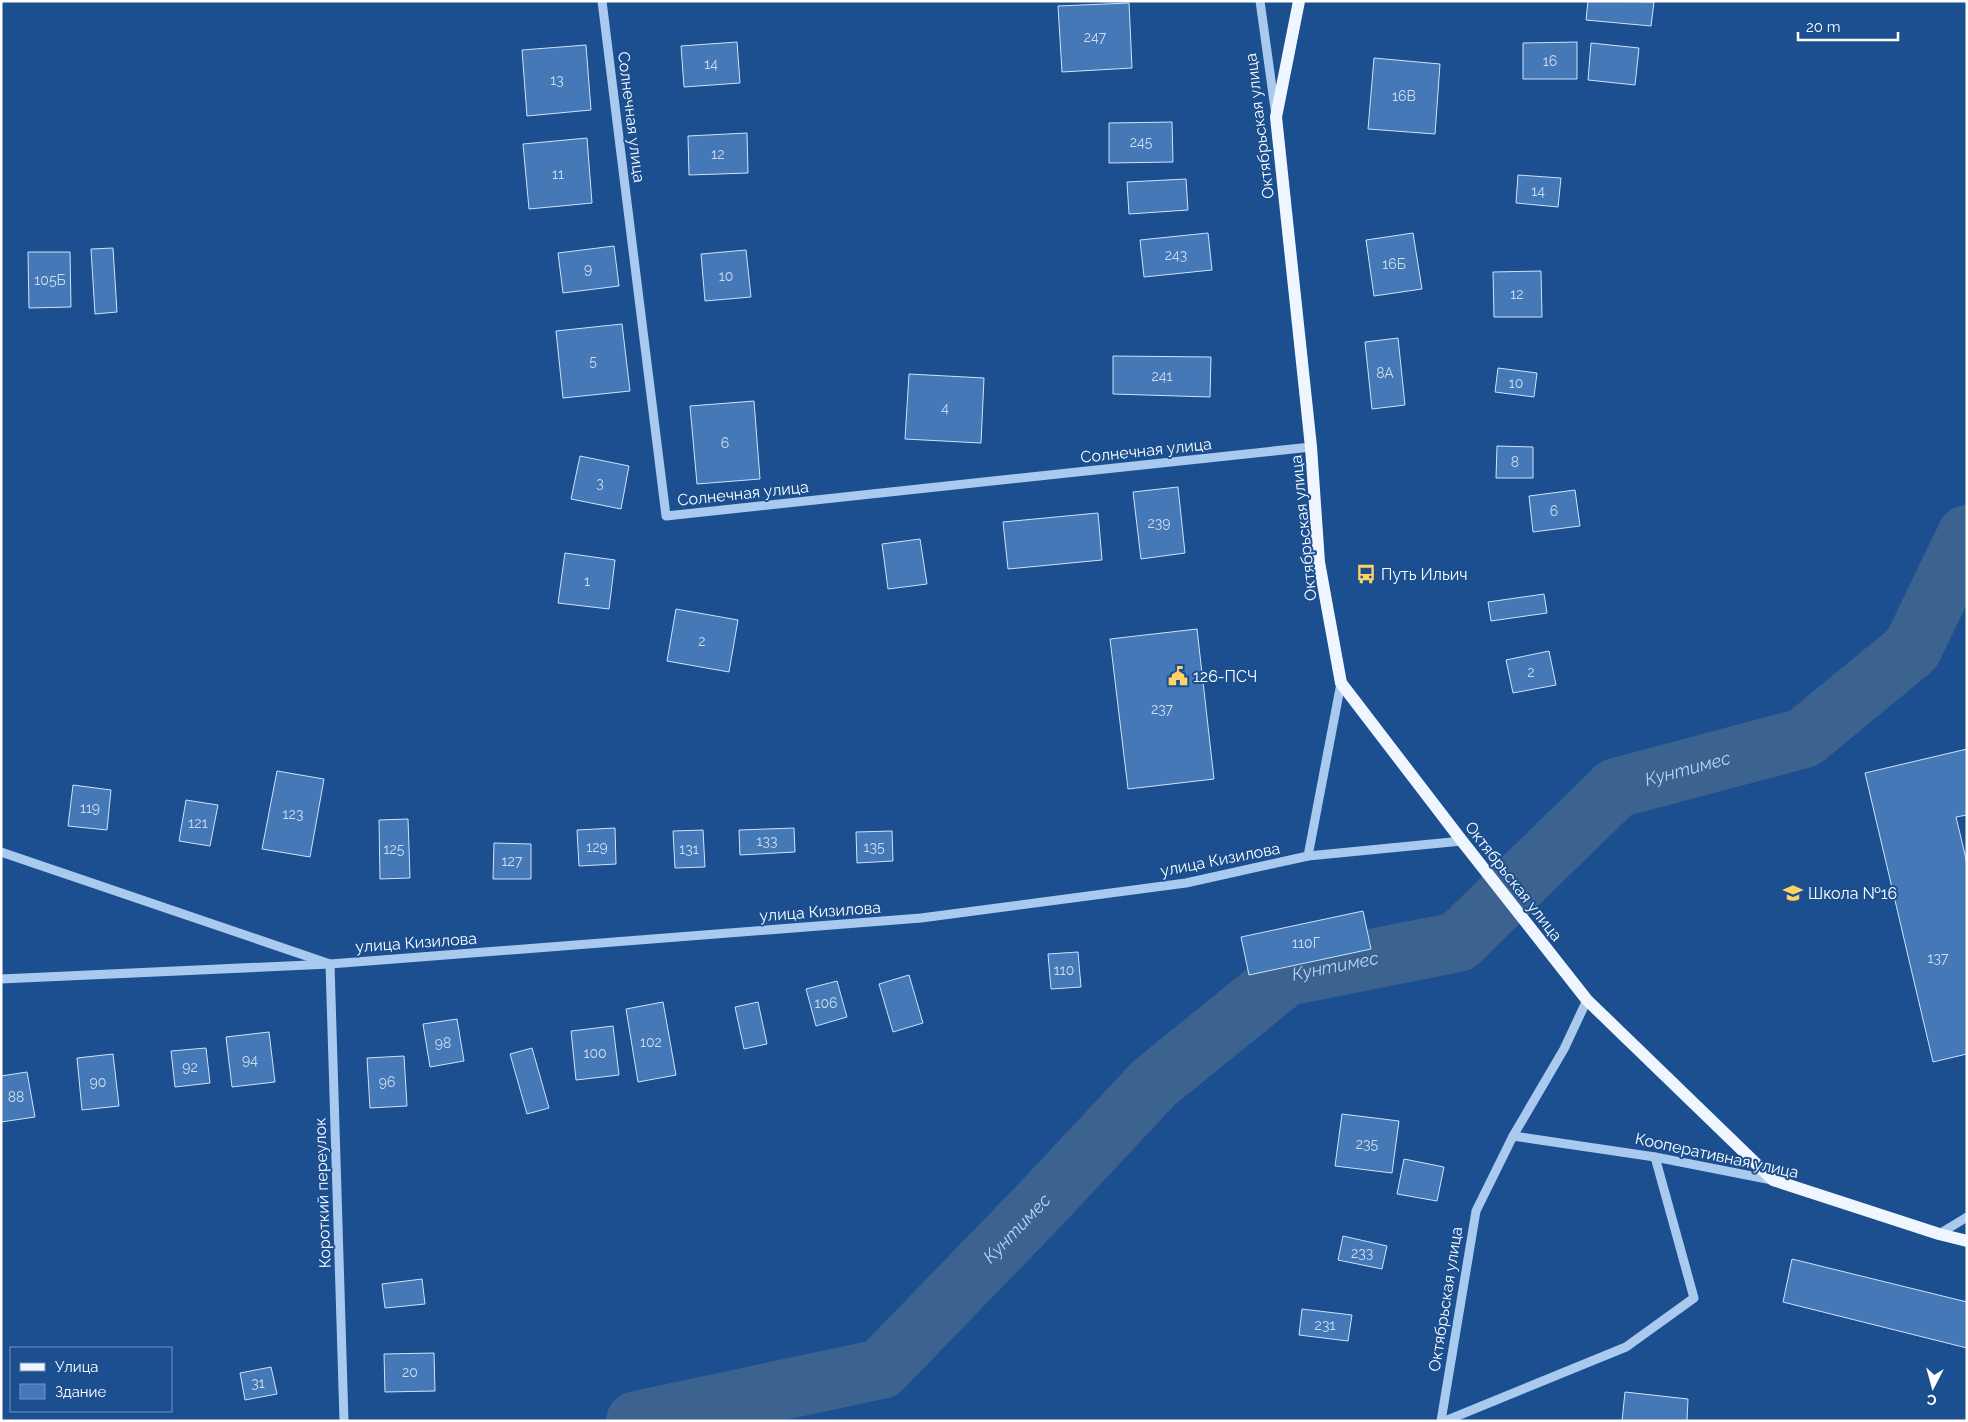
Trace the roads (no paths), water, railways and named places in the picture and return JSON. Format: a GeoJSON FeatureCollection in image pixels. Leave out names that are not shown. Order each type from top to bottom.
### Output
{"type":"FeatureCollection","features":[{"type":"Feature","properties":{"kind":"main road"},"geometry":{"type":"LineString","coordinates":[[1276,117],[1299,1]]}},
{"type":"Feature","properties":{"kind":"main road","name":"Октябрьская улица"},"geometry":{"type":"LineString","coordinates":[[1276,117],[1311,447],[1319,562],[1341,683],[1587,1000],[1773,1180]]}},
{"type":"Feature","properties":{"kind":"main road","name":"Кооперативная улица"},"geometry":{"type":"LineString","coordinates":[[1773,1180],[1939,1234],[1967,1241]]}},
{"type":"Feature","properties":{"kind":"street","name":"Солнечная улица"},"geometry":{"type":"LineString","coordinates":[[602,1],[666,516],[1311,447]]}},
{"type":"Feature","properties":{"kind":"street","name":"Октябрьская улица"},"geometry":{"type":"LineString","coordinates":[[1260,1],[1276,117]]}},
{"type":"Feature","properties":{"kind":"street"},"geometry":{"type":"LineString","coordinates":[[1308,856],[1341,683]]}},
{"type":"Feature","properties":{"kind":"street","name":"улица Кизилова"},"geometry":{"type":"LineString","coordinates":[[1,979],[330,964],[921,918],[1186,883],[1308,856],[1462,841]]}},
{"type":"Feature","properties":{"kind":"street","name":"улица Кизилова"},"geometry":{"type":"LineString","coordinates":[[1,852],[330,964]]}},
{"type":"Feature","properties":{"kind":"street","name":"Короткий переулок"},"geometry":{"type":"LineString","coordinates":[[330,964],[344,1421]]}},
{"type":"Feature","properties":{"kind":"street","name":"Октябрьская улица"},"geometry":{"type":"LineString","coordinates":[[1443,1421],[1476,1211],[1513,1136],[1564,1049],[1587,1000]]}},
{"type":"Feature","properties":{"kind":"street","name":"Кооперативная улица"},"geometry":{"type":"LineString","coordinates":[[1513,1136],[1655,1157],[1773,1180]]}},
{"type":"Feature","properties":{"kind":"street"},"geometry":{"type":"LineString","coordinates":[[1443,1421],[1626,1347],[1694,1298],[1655,1157]]}},
{"type":"Feature","properties":{"kind":"street"},"geometry":{"type":"LineString","coordinates":[[1939,1234],[1967,1216]]}},
{"type":"Feature","properties":{"kind":"waterway","name":"Кунтимес"},"geometry":{"type":"LineString","coordinates":[[636,1421],[881,1369],[1037,1208],[1154,1083],[1286,976],[1458,942],[1616,788],[1804,738],[1912,649],[1967,535]]}},
{"type":"Feature","properties":{"kind":"place","name":"Путь Ильич"},"geometry":{"type":"Point","coordinates":[1366,574]}},
{"type":"Feature","properties":{"kind":"place","name":"126-ПСЧ"},"geometry":{"type":"Point","coordinates":[1178,676]}},
{"type":"Feature","properties":{"kind":"place","name":"Школа №16"},"geometry":{"type":"Point","coordinates":[1793,893]}}]}
